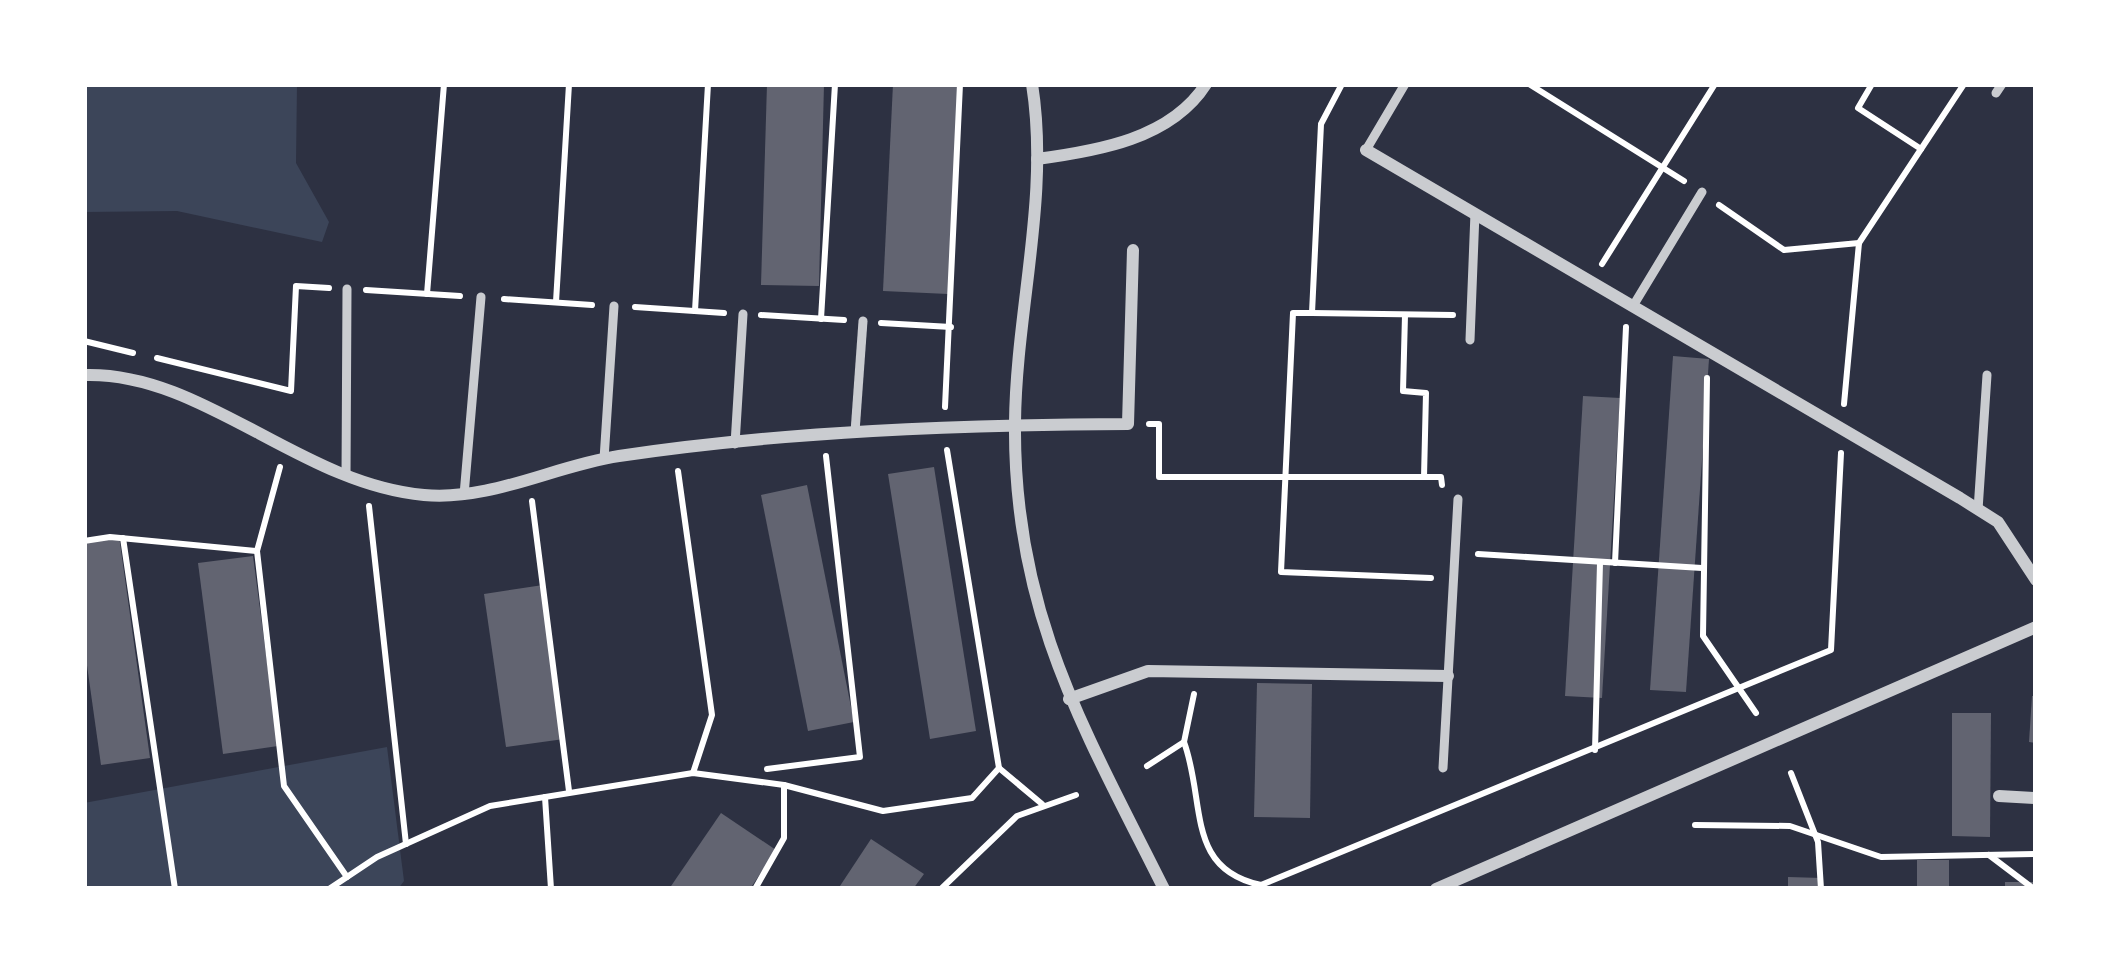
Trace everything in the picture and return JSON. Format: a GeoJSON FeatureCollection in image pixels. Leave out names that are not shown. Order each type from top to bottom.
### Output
{"type":"FeatureCollection","features":[{"type":"Feature","properties":{"kind":"street"},"geometry":{"type":"LineString","coordinates":[[1033,84],[1036,159],[1015,424],[1028,576],[1042,631],[1069,699],[1164,889]]}},
{"type":"Feature","properties":{"kind":"street"},"geometry":{"type":"LineString","coordinates":[[1036,159],[1145,136],[1198,96],[1206,84]]}},
{"type":"Feature","properties":{"kind":"street"},"geometry":{"type":"LineString","coordinates":[[1366,150],[1998,522],[2036,580]]}},
{"type":"Feature","properties":{"kind":"street"},"geometry":{"type":"LineString","coordinates":[[84,375],[145,385],[196,401],[285,451],[346,478],[464,495],[604,459],[824,434],[1015,424],[1128,424],[1133,250]]}},
{"type":"Feature","properties":{"kind":"street"},"geometry":{"type":"LineString","coordinates":[[1436,889],[2036,627]]}},
{"type":"Feature","properties":{"kind":"street"},"geometry":{"type":"LineString","coordinates":[[1069,699],[1148,671],[1448,676]]}},
{"type":"Feature","properties":{"kind":"street"},"geometry":{"type":"LineString","coordinates":[[1999,796],[2036,798]]}},
{"type":"Feature","properties":{"kind":"lane"},"geometry":{"type":"LineString","coordinates":[[1366,150],[1405,84]]}},
{"type":"Feature","properties":{"kind":"lane"},"geometry":{"type":"LineString","coordinates":[[1633,306],[1702,192]]}},
{"type":"Feature","properties":{"kind":"lane"},"geometry":{"type":"LineString","coordinates":[[1470,340],[1475,213]]}},
{"type":"Feature","properties":{"kind":"lane"},"geometry":{"type":"LineString","coordinates":[[346,478],[347,289]]}},
{"type":"Feature","properties":{"kind":"lane"},"geometry":{"type":"LineString","coordinates":[[464,495],[482,298]]}},
{"type":"Feature","properties":{"kind":"lane"},"geometry":{"type":"LineString","coordinates":[[604,459],[614,306]]}},
{"type":"Feature","properties":{"kind":"lane"},"geometry":{"type":"LineString","coordinates":[[735,444],[743,314]]}},
{"type":"Feature","properties":{"kind":"lane"},"geometry":{"type":"LineString","coordinates":[[855,432],[863,322]]}},
{"type":"Feature","properties":{"kind":"lane"},"geometry":{"type":"LineString","coordinates":[[1978,510],[1987,375]]}},
{"type":"Feature","properties":{"kind":"lane"},"geometry":{"type":"LineString","coordinates":[[1443,768],[1458,499]]}},
{"type":"Feature","properties":{"kind":"path"},"geometry":{"type":"LineString","coordinates":[[428,294],[444,84]]}},
{"type":"Feature","properties":{"kind":"path"},"geometry":{"type":"LineString","coordinates":[[556,302],[569,84]]}},
{"type":"Feature","properties":{"kind":"path"},"geometry":{"type":"LineString","coordinates":[[695,311],[708,84]]}},
{"type":"Feature","properties":{"kind":"path"},"geometry":{"type":"LineString","coordinates":[[821,319],[835,84]]}},
{"type":"Feature","properties":{"kind":"path"},"geometry":{"type":"LineString","coordinates":[[960,84],[944,428],[999,768],[1042,805]]}},
{"type":"Feature","properties":{"kind":"path"},"geometry":{"type":"LineString","coordinates":[[1312,313],[1321,124],[1342,84]]}},
{"type":"Feature","properties":{"kind":"path"},"geometry":{"type":"LineString","coordinates":[[1591,281],[1715,84]]}},
{"type":"Feature","properties":{"kind":"path"},"geometry":{"type":"LineString","coordinates":[[1872,84],[1858,108],[1921,149]]}},
{"type":"Feature","properties":{"kind":"path"},"geometry":{"type":"LineString","coordinates":[[1199,669],[1184,742],[1195,774],[1202,832],[1214,861],[1232,879],[1262,885],[1832,650],[1842,428],[1859,243],[1964,84]]}},
{"type":"Feature","properties":{"kind":"path"},"geometry":{"type":"LineString","coordinates":[[84,341],[290,391],[296,286]]}},
{"type":"Feature","properties":{"kind":"path"},"geometry":{"type":"LineString","coordinates":[[1615,563],[1624,336],[1633,306]]}},
{"type":"Feature","properties":{"kind":"path"},"geometry":{"type":"LineString","coordinates":[[1454,579],[1281,572],[1293,313],[1471,316]]}},
{"type":"Feature","properties":{"kind":"path"},"geometry":{"type":"LineString","coordinates":[[1406,315],[1403,391],[1426,392],[1424,477]]}},
{"type":"Feature","properties":{"kind":"path"},"geometry":{"type":"LineString","coordinates":[[1708,350],[1703,636],[1756,713]]}},
{"type":"Feature","properties":{"kind":"path"},"geometry":{"type":"LineString","coordinates":[[1128,424],[1160,424],[1159,477],[1441,478],[1444,499],[1458,499]]}},
{"type":"Feature","properties":{"kind":"path"},"geometry":{"type":"LineString","coordinates":[[767,769],[860,757],[824,434]]}},
{"type":"Feature","properties":{"kind":"path"},"geometry":{"type":"LineString","coordinates":[[675,450],[712,716],[693,773]]}},
{"type":"Feature","properties":{"kind":"path"},"geometry":{"type":"LineString","coordinates":[[285,451],[257,551],[284,786],[346,877]]}},
{"type":"Feature","properties":{"kind":"path"},"geometry":{"type":"LineString","coordinates":[[529,479],[569,793]]}},
{"type":"Feature","properties":{"kind":"path"},"geometry":{"type":"LineString","coordinates":[[367,484],[406,844]]}},
{"type":"Feature","properties":{"kind":"path"},"geometry":{"type":"LineString","coordinates":[[84,541],[123,538],[257,551]]}},
{"type":"Feature","properties":{"kind":"path"},"geometry":{"type":"LineString","coordinates":[[123,538],[175,889]]}},
{"type":"Feature","properties":{"kind":"path"},"geometry":{"type":"LineString","coordinates":[[1455,553],[1702,568]]}},
{"type":"Feature","properties":{"kind":"path"},"geometry":{"type":"LineString","coordinates":[[1595,750],[1600,563]]}},
{"type":"Feature","properties":{"kind":"path"},"geometry":{"type":"LineString","coordinates":[[1147,766],[1184,742]]}},
{"type":"Feature","properties":{"kind":"path"},"geometry":{"type":"LineString","coordinates":[[329,889],[406,844],[490,806],[693,773],[784,785],[883,811],[972,798],[999,768]]}},
{"type":"Feature","properties":{"kind":"path"},"geometry":{"type":"LineString","coordinates":[[1791,773],[1814,830],[1821,889]]}},
{"type":"Feature","properties":{"kind":"path"},"geometry":{"type":"LineString","coordinates":[[755,889],[784,838],[784,785]]}},
{"type":"Feature","properties":{"kind":"path"},"geometry":{"type":"LineString","coordinates":[[941,889],[1017,815],[1076,795]]}},
{"type":"Feature","properties":{"kind":"path"},"geometry":{"type":"LineString","coordinates":[[545,797],[551,889]]}},
{"type":"Feature","properties":{"kind":"path"},"geometry":{"type":"LineString","coordinates":[[1695,824],[1814,830],[1881,857],[2036,854]]}},
{"type":"Feature","properties":{"kind":"path"},"geometry":{"type":"LineString","coordinates":[[1987,854],[2034,889]]}},
{"type":"Feature","properties":{"kind":"shaded area"},"geometry":{"type":"Polygon","coordinates":[[[84,84],[297,84],[296,163],[329,222],[322,242],[177,211],[84,212],[84,84]]]}},
{"type":"Feature","properties":{"kind":"shaded area"},"geometry":{"type":"Polygon","coordinates":[[[387,747],[404,881],[398,889],[84,889],[84,803],[387,747]]]}},
{"type":"Feature","properties":{"kind":"building"},"geometry":{"type":"Polygon","coordinates":[[[767,84],[824,84],[819,286],[761,285],[767,84]]]}},
{"type":"Feature","properties":{"kind":"building"},"geometry":{"type":"Polygon","coordinates":[[[893,84],[959,84],[948,294],[883,291],[893,84]]]}},
{"type":"Feature","properties":{"kind":"building"},"geometry":{"type":"Polygon","coordinates":[[[1673,356],[1709,359],[1686,692],[1650,690],[1673,356]]]}},
{"type":"Feature","properties":{"kind":"building"},"geometry":{"type":"Polygon","coordinates":[[[1583,396],[1620,398],[1602,698],[1565,696],[1583,396]]]}},
{"type":"Feature","properties":{"kind":"building"},"geometry":{"type":"Polygon","coordinates":[[[934,467],[976,731],[930,739],[888,474],[934,467]]]}},
{"type":"Feature","properties":{"kind":"building"},"geometry":{"type":"Polygon","coordinates":[[[807,485],[854,722],[808,731],[761,495],[807,485]]]}},
{"type":"Feature","properties":{"kind":"building"},"geometry":{"type":"Polygon","coordinates":[[[119,536],[150,758],[101,765],[84,644],[84,540],[119,536]]]}},
{"type":"Feature","properties":{"kind":"building"},"geometry":{"type":"Polygon","coordinates":[[[253,556],[278,746],[223,754],[198,563],[253,556]]]}},
{"type":"Feature","properties":{"kind":"building"},"geometry":{"type":"Polygon","coordinates":[[[543,585],[564,739],[506,747],[484,594],[543,585]]]}},
{"type":"Feature","properties":{"kind":"building"},"geometry":{"type":"Polygon","coordinates":[[[1257,683],[1312,684],[1310,818],[1254,817],[1257,683]]]}},
{"type":"Feature","properties":{"kind":"building"},"geometry":{"type":"Polygon","coordinates":[[[2032,696],[2036,696],[2036,743],[2029,742],[2032,696]]]}},
{"type":"Feature","properties":{"kind":"building"},"geometry":{"type":"Polygon","coordinates":[[[1952,713],[1991,713],[1990,837],[1952,836],[1952,713]]]}},
{"type":"Feature","properties":{"kind":"building"},"geometry":{"type":"Polygon","coordinates":[[[721,813],[776,850],[750,889],[669,889],[721,813]]]}},
{"type":"Feature","properties":{"kind":"building"},"geometry":{"type":"Polygon","coordinates":[[[871,839],[924,874],[913,889],[838,889],[871,839]]]}},
{"type":"Feature","properties":{"kind":"building"},"geometry":{"type":"Polygon","coordinates":[[[1917,860],[1949,860],[1949,889],[1917,889],[1917,860]]]}},
{"type":"Feature","properties":{"kind":"building"},"geometry":{"type":"Polygon","coordinates":[[[1788,877],[1822,878],[1821,889],[1788,889],[1788,877]]]}},
{"type":"Feature","properties":{"kind":"building"},"geometry":{"type":"Polygon","coordinates":[[[2005,882],[2033,882],[2033,889],[2005,889],[2005,882]]]}}]}
